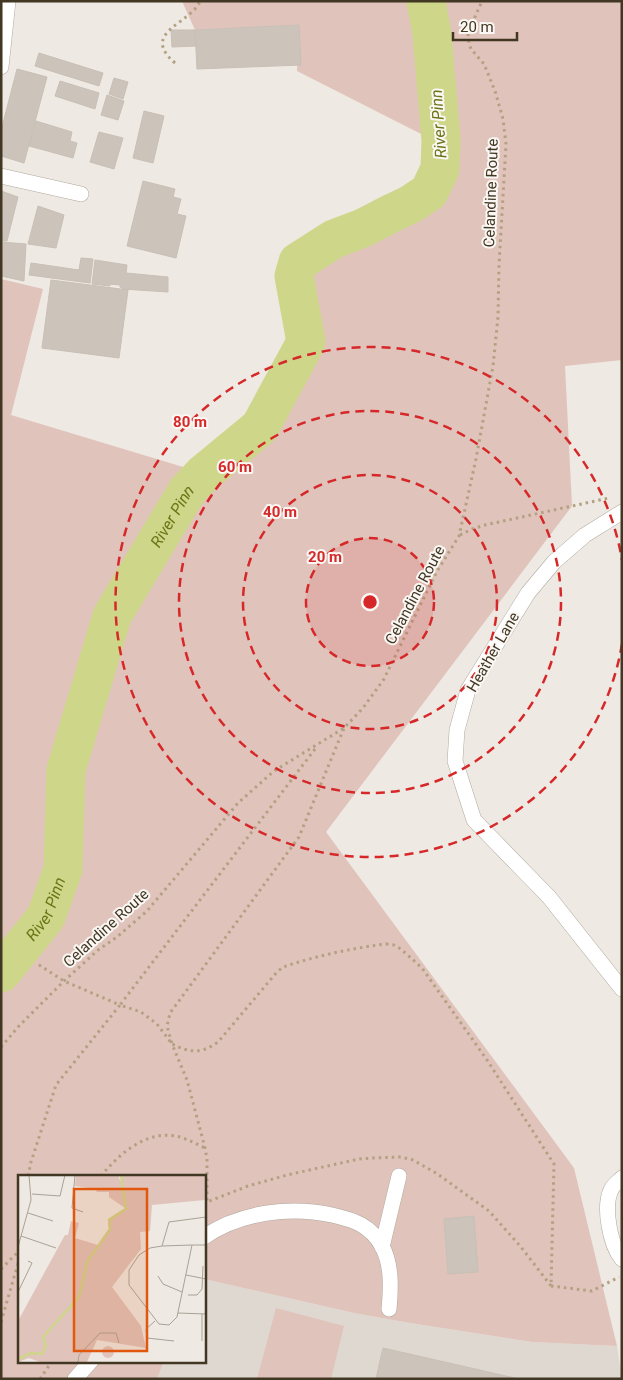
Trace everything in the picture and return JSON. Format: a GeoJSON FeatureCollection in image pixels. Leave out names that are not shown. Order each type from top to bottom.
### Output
{"type":"FeatureCollection","features":[{"type":"Feature","properties":{"kind":"street"},"geometry":{"type":"LineString","coordinates":[[1,67],[8,1]]}},
{"type":"Feature","properties":{"kind":"street"},"geometry":{"type":"LineString","coordinates":[[1,176],[81,194]]}},
{"type":"Feature","properties":{"kind":"street","name":"Heather Lane"},"geometry":{"type":"LineString","coordinates":[[622,512],[585,535],[554,562],[528,593],[468,690],[457,730],[455,761],[474,820],[549,897],[622,989]]}},
{"type":"Feature","properties":{"kind":"street"},"geometry":{"type":"LineString","coordinates":[[382,1246],[399,1176]]}},
{"type":"Feature","properties":{"kind":"street"},"geometry":{"type":"LineString","coordinates":[[622,1178],[611,1190],[608,1210],[613,1245],[622,1260]]}},
{"type":"Feature","properties":{"kind":"street"},"geometry":{"type":"LineString","coordinates":[[205,1236],[240,1220],[266,1213],[294,1210],[324,1213],[353,1220],[369,1230],[382,1246],[390,1277],[389,1309]]}},
{"type":"Feature","properties":{"kind":"street"},"geometry":{"type":"LineString","coordinates":[[75,1379],[90,1362]]}},
{"type":"Feature","properties":{"kind":"path"},"geometry":{"type":"LineString","coordinates":[[175,63],[166,52],[163,42],[164,36],[173,26],[193,12],[200,1]]}},
{"type":"Feature","properties":{"kind":"path","name":"Celandine Route"},"geometry":{"type":"LineString","coordinates":[[1,1047],[64,980],[147,911],[238,803],[274,771],[344,728],[363,708],[384,680],[436,573],[459,536],[476,459],[493,366],[498,318],[506,144],[503,119],[495,91],[484,64],[471,49],[469,43],[468,34],[482,1]]}},
{"type":"Feature","properties":{"kind":"path"},"geometry":{"type":"LineString","coordinates":[[459,536],[484,525],[614,497]]}},
{"type":"Feature","properties":{"kind":"path"},"geometry":{"type":"LineString","coordinates":[[344,728],[299,837],[170,1013],[167,1026],[172,1044],[187,1080],[205,1148],[207,1159],[205,1202],[248,1186],[287,1175],[359,1159],[401,1157],[413,1160],[436,1172],[488,1211],[521,1247],[551,1286],[592,1291],[622,1276]]}},
{"type":"Feature","properties":{"kind":"path"},"geometry":{"type":"LineString","coordinates":[[28,1175],[56,1085],[120,1005],[316,746]]}},
{"type":"Feature","properties":{"kind":"path"},"geometry":{"type":"LineString","coordinates":[[36,963],[64,980],[140,1012],[157,1024],[172,1044],[193,1052],[218,1042],[277,972],[284,967],[371,946],[386,944],[401,949],[422,968],[487,1060],[554,1164],[551,1286]]}},
{"type":"Feature","properties":{"kind":"path"},"geometry":{"type":"LineString","coordinates":[[101,1175],[127,1151],[140,1142],[154,1137],[166,1135],[179,1137],[205,1148]]}},
{"type":"Feature","properties":{"kind":"path"},"geometry":{"type":"LineString","coordinates":[[1,1269],[18,1252]]}},
{"type":"Feature","properties":{"kind":"path"},"geometry":{"type":"LineString","coordinates":[[1,1322],[18,1263]]}},
{"type":"Feature","properties":{"kind":"path"},"geometry":{"type":"LineString","coordinates":[[40,1379],[51,1362]]}},
{"type":"Feature","properties":{"kind":"shaded area"},"geometry":{"type":"Polygon","coordinates":[[[182,1],[622,1],[622,360],[565,366],[572,506],[326,832],[574,1168],[617,1346],[532,1342],[410,1323],[354,1313],[205,1279],[205,1175],[18,1175],[18,1362],[164,1362],[157,1379],[1,1379],[1,279],[43,289],[11,415],[203,473],[255,421],[299,342],[286,281],[293,256],[423,187],[433,164],[431,139],[297,71],[299,25],[195,30],[182,1]]]}},
{"type":"Feature","properties":{"kind":"shaded area"},"geometry":{"type":"Polygon","coordinates":[[[205,1279],[354,1313],[410,1323],[532,1342],[617,1346],[622,1379],[157,1379],[164,1362],[205,1362],[205,1279]]]}},
{"type":"Feature","properties":{"kind":"shaded area"},"geometry":{"type":"Polygon","coordinates":[[[276,1308],[344,1326],[331,1379],[257,1379],[276,1308]]]}},
{"type":"Feature","properties":{"kind":"building"},"geometry":{"type":"Polygon","coordinates":[[[299,25],[301,65],[197,69],[195,30],[299,25]]]}},
{"type":"Feature","properties":{"kind":"building"},"geometry":{"type":"Polygon","coordinates":[[[171,30],[195,30],[196,46],[172,47],[171,30]]]}},
{"type":"Feature","properties":{"kind":"building"},"geometry":{"type":"Polygon","coordinates":[[[39,53],[103,73],[99,86],[35,66],[39,53]]]}},
{"type":"Feature","properties":{"kind":"building"},"geometry":{"type":"Polygon","coordinates":[[[17,69],[47,77],[24,163],[1,156],[1,131],[17,69]]]}},
{"type":"Feature","properties":{"kind":"building"},"geometry":{"type":"Polygon","coordinates":[[[114,78],[128,82],[123,99],[109,94],[114,78]]]}},
{"type":"Feature","properties":{"kind":"building"},"geometry":{"type":"Polygon","coordinates":[[[60,81],[99,93],[95,109],[55,96],[60,81]]]}},
{"type":"Feature","properties":{"kind":"building"},"geometry":{"type":"Polygon","coordinates":[[[107,95],[124,101],[118,120],[101,115],[107,95]]]}},
{"type":"Feature","properties":{"kind":"building"},"geometry":{"type":"Polygon","coordinates":[[[144,111],[164,116],[153,163],[133,158],[144,111]]]}},
{"type":"Feature","properties":{"kind":"building"},"geometry":{"type":"Polygon","coordinates":[[[36,121],[72,132],[70,141],[77,143],[73,158],[29,146],[36,121]]]}},
{"type":"Feature","properties":{"kind":"building"},"geometry":{"type":"Polygon","coordinates":[[[99,132],[123,138],[114,169],[90,162],[99,132]]]}},
{"type":"Feature","properties":{"kind":"building"},"geometry":{"type":"Polygon","coordinates":[[[143,181],[175,189],[173,197],[181,199],[177,214],[186,216],[176,258],[127,246],[143,181]]]}},
{"type":"Feature","properties":{"kind":"building"},"geometry":{"type":"Polygon","coordinates":[[[1,191],[18,197],[7,241],[1,241],[1,191]]]}},
{"type":"Feature","properties":{"kind":"building"},"geometry":{"type":"Polygon","coordinates":[[[38,206],[64,215],[56,248],[28,244],[38,206]]]}},
{"type":"Feature","properties":{"kind":"building"},"geometry":{"type":"Polygon","coordinates":[[[1,242],[26,244],[24,281],[1,276],[1,242]]]}},
{"type":"Feature","properties":{"kind":"building"},"geometry":{"type":"Polygon","coordinates":[[[81,258],[93,259],[90,283],[29,275],[31,263],[79,270],[81,258]]]}},
{"type":"Feature","properties":{"kind":"building"},"geometry":{"type":"Polygon","coordinates":[[[95,260],[127,265],[126,273],[168,277],[168,292],[123,289],[120,285],[92,284],[95,260]]]}},
{"type":"Feature","properties":{"kind":"building"},"geometry":{"type":"Polygon","coordinates":[[[51,280],[128,290],[119,358],[42,348],[51,280]]]}},
{"type":"Feature","properties":{"kind":"building"},"geometry":{"type":"Polygon","coordinates":[[[474,1216],[478,1272],[448,1274],[444,1219],[474,1216]]]}},
{"type":"Feature","properties":{"kind":"building"},"geometry":{"type":"Polygon","coordinates":[[[383,1348],[519,1379],[376,1379],[383,1348]]]}},
{"type":"Feature","properties":{"kind":"waterway","name":"River Pinn"},"geometry":{"type":"LineString","coordinates":[[1,973],[46,917],[63,869],[66,770],[112,616],[187,491],[203,474],[260,427],[306,342],[294,276],[298,262],[334,239],[363,228],[411,204],[429,192],[440,169],[441,140],[432,34],[426,1]]}}]}
